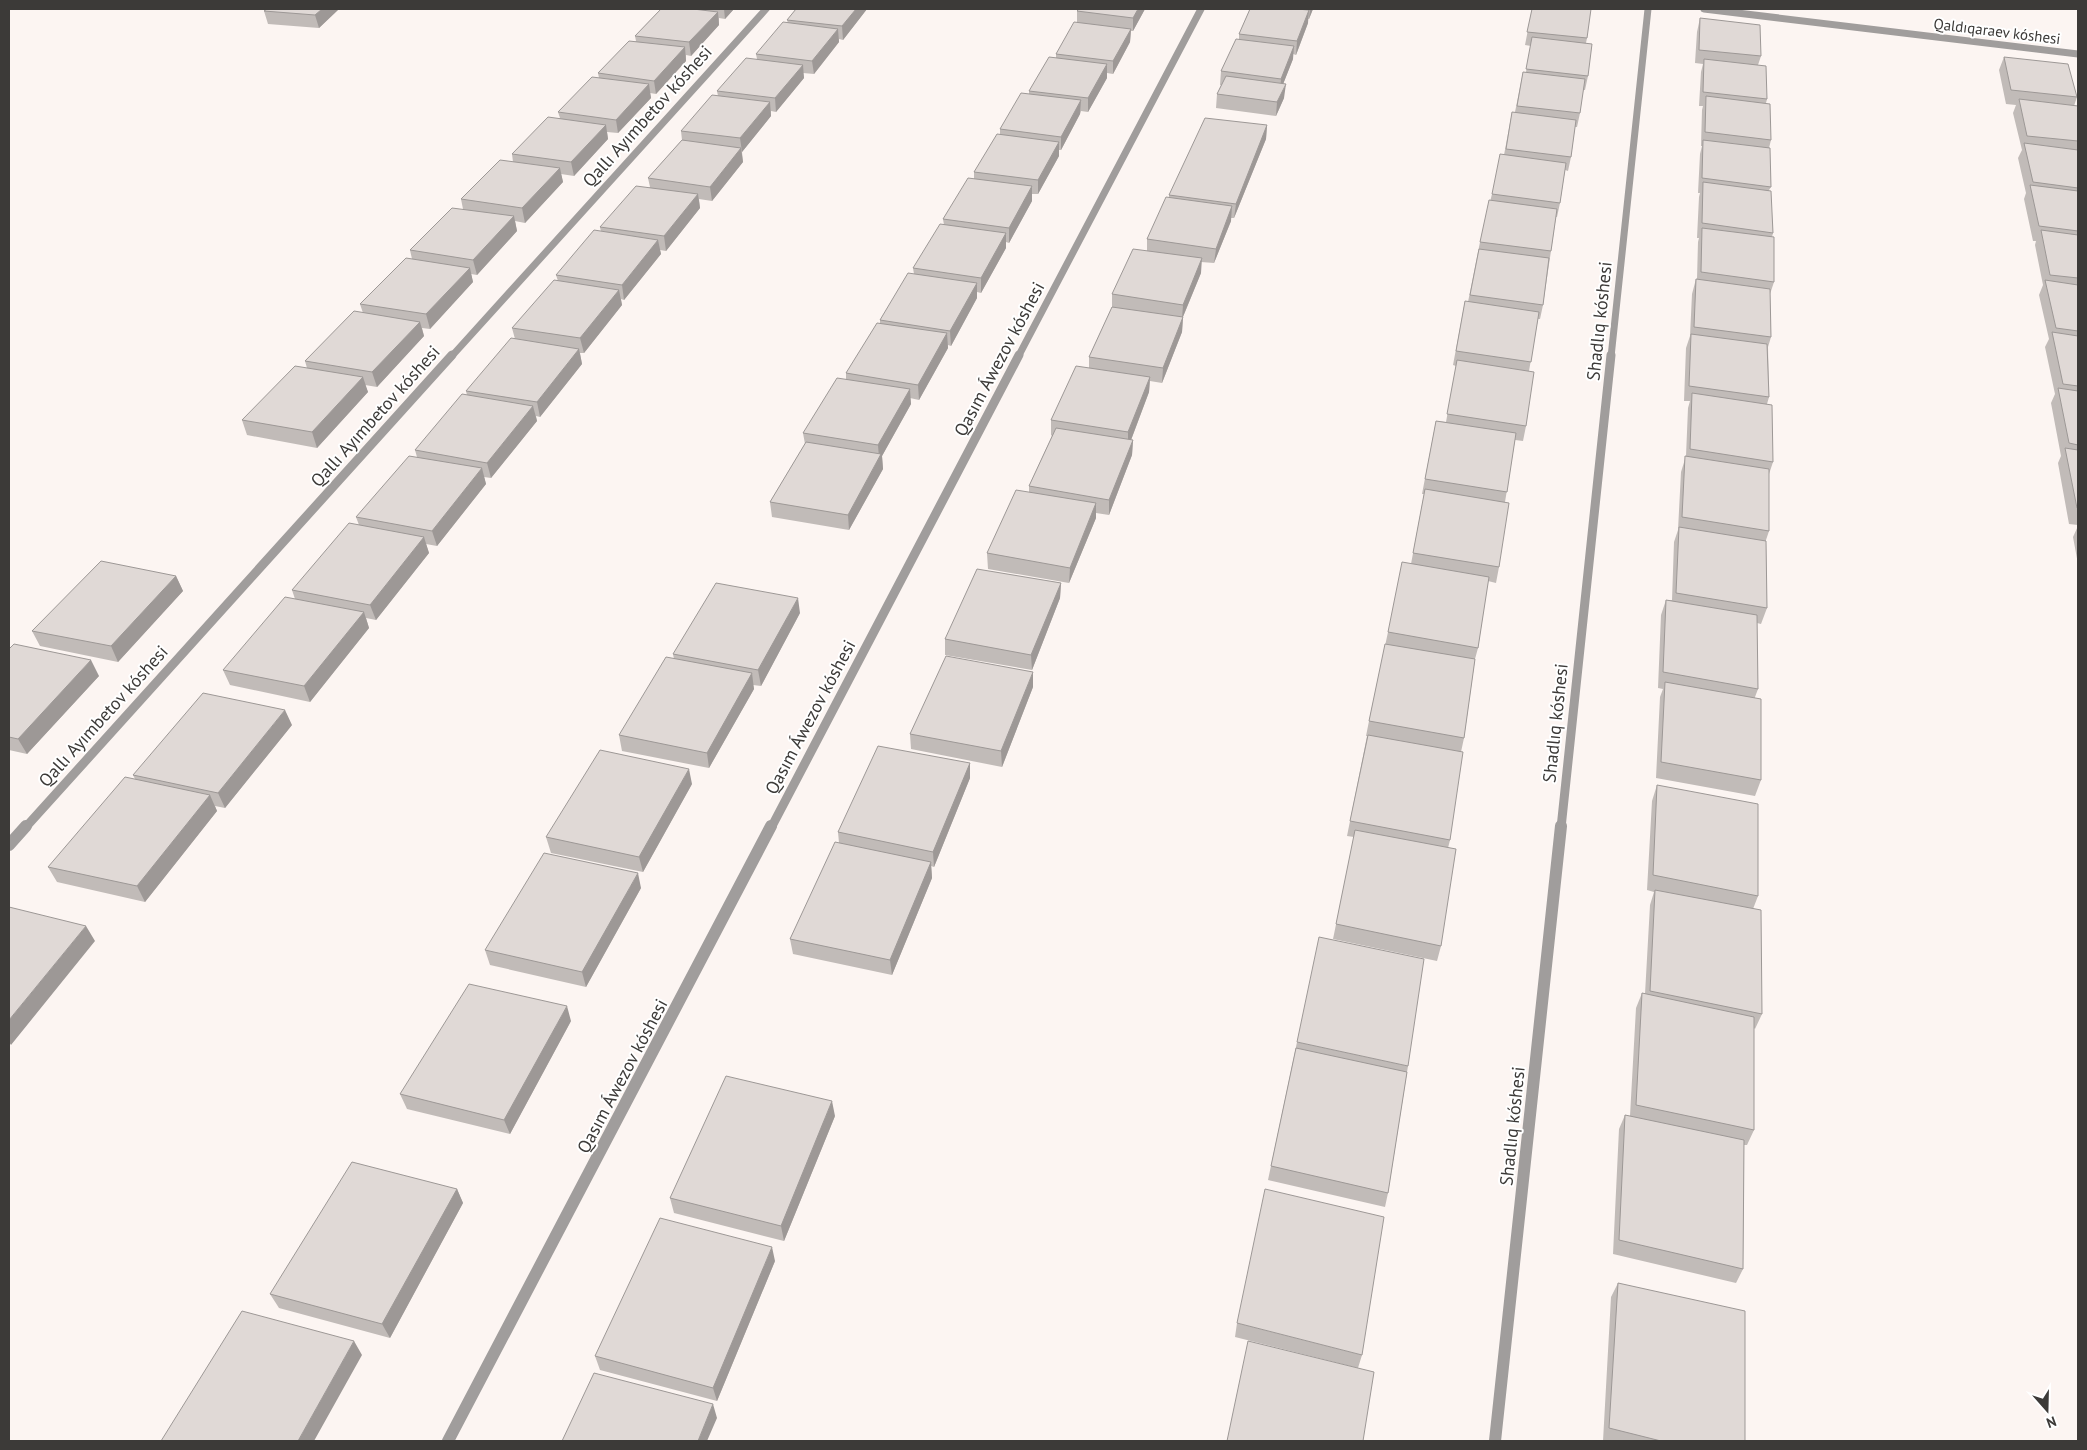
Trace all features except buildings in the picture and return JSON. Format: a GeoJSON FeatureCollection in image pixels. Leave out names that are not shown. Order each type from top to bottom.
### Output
{"type":"FeatureCollection","features":[{"type":"Feature","properties":{"kind":"street","name":"Qallı Ayımbetov kóshesi"},"geometry":{"type":"LineString","coordinates":[[9,845],[766,9]]}},
{"type":"Feature","properties":{"kind":"street","name":"Qasım Áwezov kóshesi"},"geometry":{"type":"LineString","coordinates":[[448,1441],[1202,9]]}},
{"type":"Feature","properties":{"kind":"street","name":"Shadlıq kóshesi"},"geometry":{"type":"LineString","coordinates":[[1495,1441],[1648,9]]}},
{"type":"Feature","properties":{"kind":"street","name":"Qaldıqaraev kóshesi"},"geometry":{"type":"LineString","coordinates":[[1704,9],[2078,54]]}}]}
